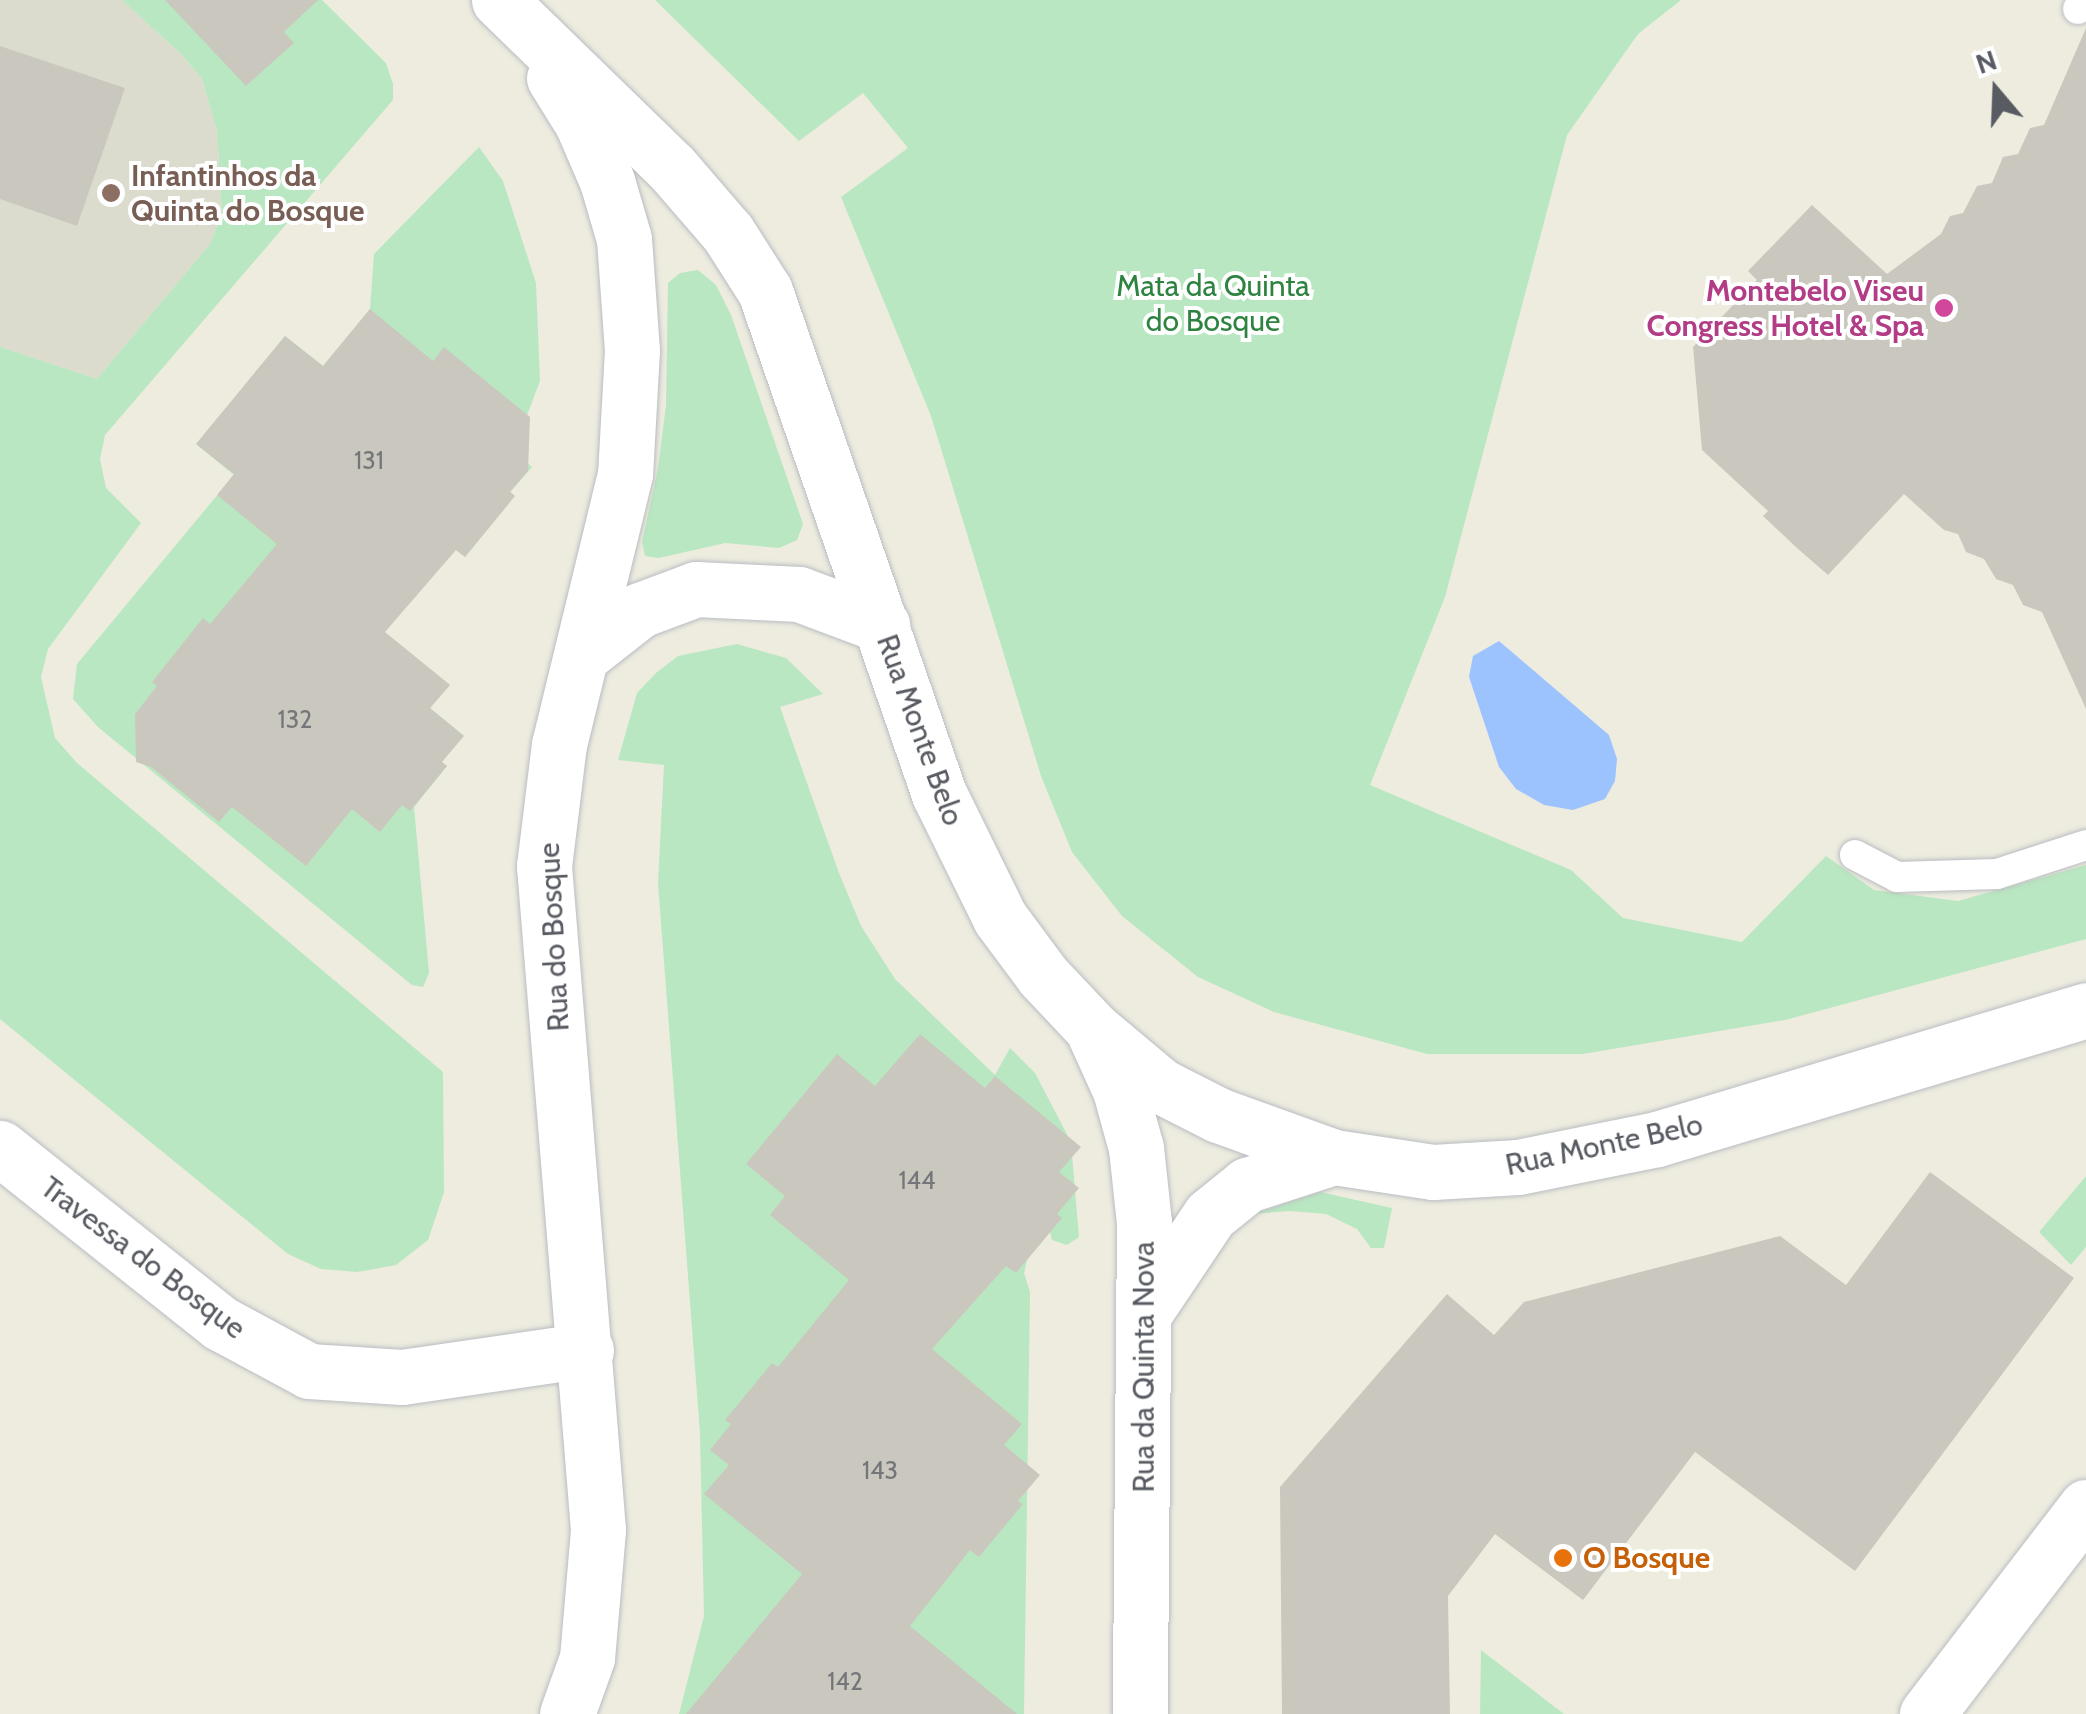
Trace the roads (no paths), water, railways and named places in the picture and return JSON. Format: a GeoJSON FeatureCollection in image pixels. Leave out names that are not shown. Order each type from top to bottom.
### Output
{"type":"FeatureCollection","features":[{"type":"Feature","properties":{"kind":"street","name":"Rua Monte Belo"},"geometry":{"type":"LineString","coordinates":[[506,6],[672,167],[728,232],[766,292],[938,794],[1000,918],[1043,976],[1093,1029],[1161,1086],[1235,1121],[1334,1158],[1433,1172],[1553,1160],[1657,1139],[2086,1010]]}},
{"type":"Feature","properties":{"kind":"street","name":"Rua do Bosque"},"geometry":{"type":"LineString","coordinates":[[506,6],[582,123],[607,181],[624,240],[632,350],[625,474],[559,744],[544,866],[598,1530],[587,1658],[567,1714]]}},
{"type":"Feature","properties":{"kind":"street"},"geometry":{"type":"LineString","coordinates":[[584,654],[640,610],[696,588],[799,594],[882,625]]}},
{"type":"Feature","properties":{"kind":"street","name":"Rua da Quinta Nova"},"geometry":{"type":"LineString","coordinates":[[1093,1029],[1120,1090],[1136,1148],[1144,1223],[1147,1309],[1140,1714]]}},
{"type":"Feature","properties":{"kind":"street"},"geometry":{"type":"LineString","coordinates":[[1147,1309],[1235,1121]]}},
{"type":"Feature","properties":{"kind":"street","name":"Travessa do Bosque"},"geometry":{"type":"LineString","coordinates":[[0,1148],[220,1323],[309,1372],[402,1377],[586,1350]]}},
{"type":"Feature","properties":{"kind":"street"},"geometry":{"type":"LineString","coordinates":[[1147,1309],[1210,1215],[1247,1185],[1334,1158]]}},
{"type":"Feature","properties":{"kind":"street"},"geometry":{"type":"LineString","coordinates":[[1927,1714],[2086,1506]]}},
{"type":"Feature","properties":{"kind":"lane"},"geometry":{"type":"LineString","coordinates":[[1855,855],[1897,877],[1996,874],[2086,845]]}},
{"type":"Feature","properties":{"kind":"water"},"geometry":{"type":"Polygon","coordinates":[[[1499,641],[1609,735],[1617,759],[1615,781],[1605,799],[1573,810],[1544,805],[1516,789],[1499,767],[1469,677],[1473,656],[1499,641]]]}},
{"type":"Feature","properties":{"kind":"place","name":"Infantinhos da Quinta do Bosque"},"geometry":{"type":"Point","coordinates":[111,193]}},
{"type":"Feature","properties":{"kind":"place","name":"Montebelo Viseu Congress Hotel & Spa"},"geometry":{"type":"Point","coordinates":[1944,308]}},
{"type":"Feature","properties":{"kind":"place","name":"O Bosque"},"geometry":{"type":"Point","coordinates":[1563,1558]}},
{"type":"Feature","properties":{"kind":"park label","name":"Mata da Quinta do Bosque"},"geometry":{"type":"Point","coordinates":[1213,303]}}]}
